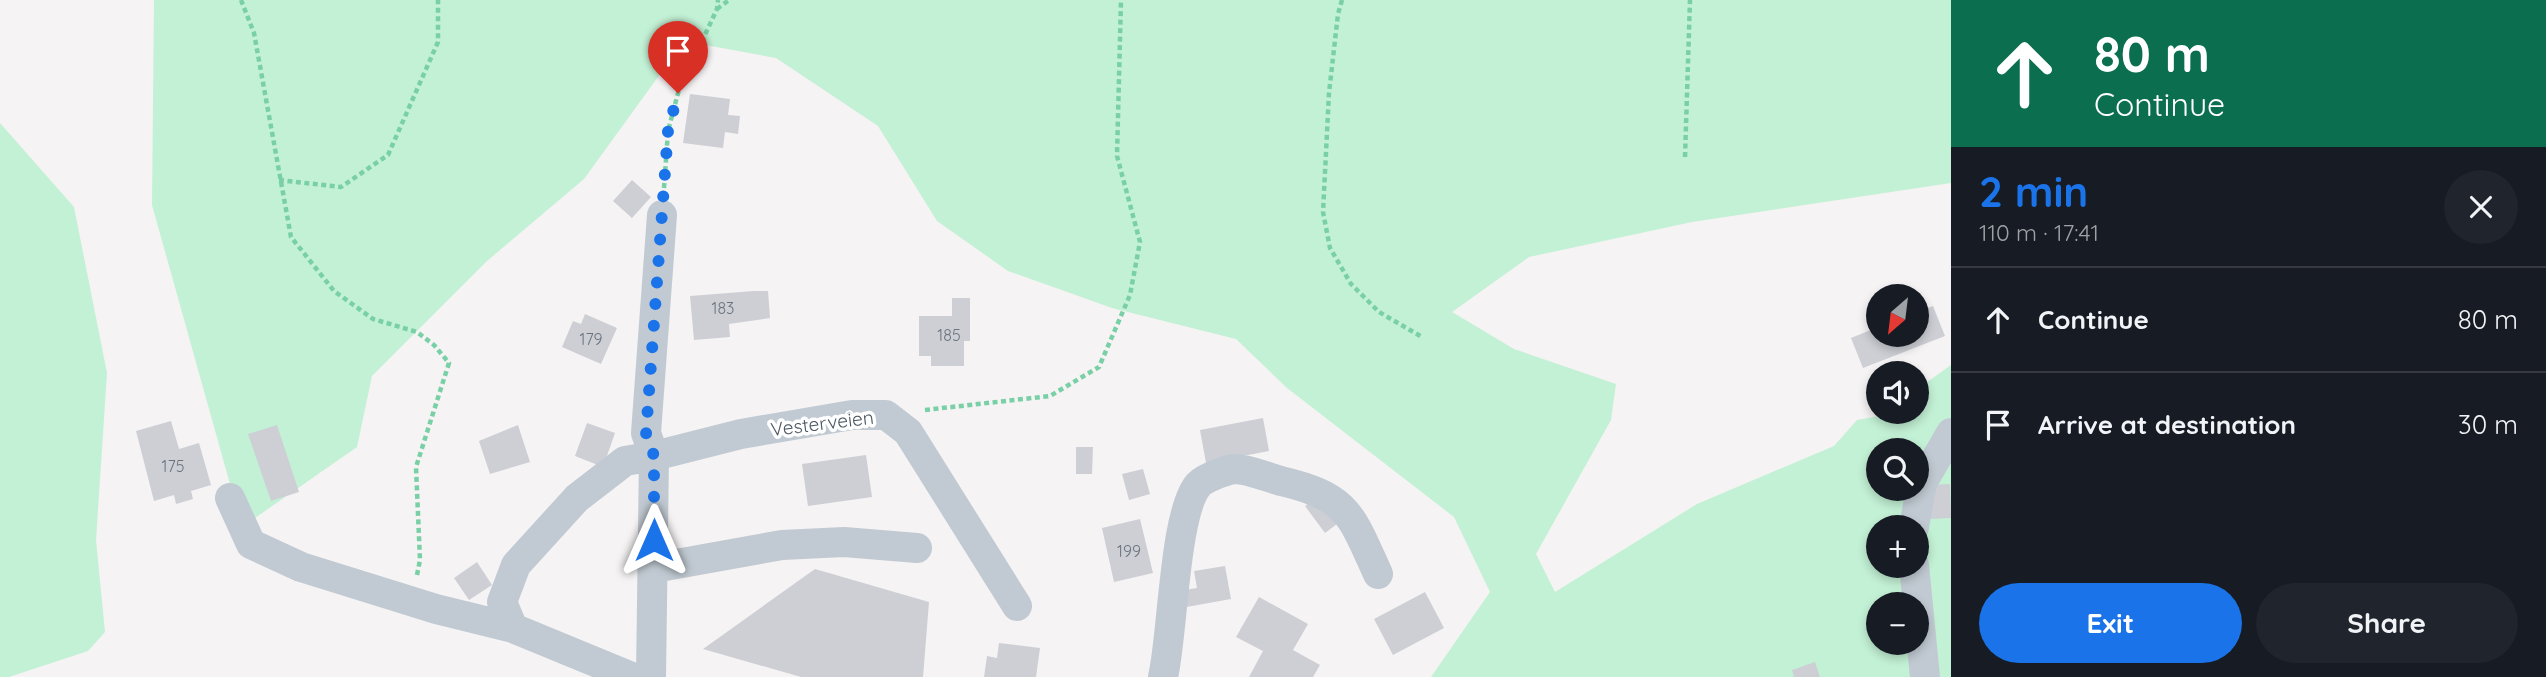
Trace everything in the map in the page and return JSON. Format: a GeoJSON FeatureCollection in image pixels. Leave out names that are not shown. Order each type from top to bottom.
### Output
{"type":"FeatureCollection","features":[{"type":"Feature","properties":{"kind":"street"},"geometry":{"type":"LineString","coordinates":[[651,677],[654,456],[646,433],[662,215]]}},
{"type":"Feature","properties":{"kind":"street","name":"Vesterveien"},"geometry":{"type":"LineString","coordinates":[[513,628],[502,602],[516,565],[577,498],[625,461],[741,434],[852,415],[886,415],[908,432],[1017,606]]}},
{"type":"Feature","properties":{"kind":"street"},"geometry":{"type":"LineString","coordinates":[[1916,515],[1923,483],[1951,433]]}},
{"type":"Feature","properties":{"kind":"street"},"geometry":{"type":"LineString","coordinates":[[1163,677],[1179,550],[1189,500],[1200,482],[1233,469],[1298,485],[1334,499],[1354,521],[1378,574]]}},
{"type":"Feature","properties":{"kind":"street"},"geometry":{"type":"LineString","coordinates":[[230,498],[251,544],[301,567],[412,602],[513,628],[632,677]]}},
{"type":"Feature","properties":{"kind":"street"},"geometry":{"type":"LineString","coordinates":[[654,568],[782,545],[844,542],[917,548]]}},
{"type":"Feature","properties":{"kind":"street"},"geometry":{"type":"LineString","coordinates":[[1915,578],[1925,677]]}},
{"type":"Feature","properties":{"kind":"path"},"geometry":{"type":"LineString","coordinates":[[241,0],[254,33],[291,237],[334,290],[373,319],[416,332],[435,345],[449,363],[416,467],[420,560],[412,602]]}},
{"type":"Feature","properties":{"kind":"path"},"geometry":{"type":"LineString","coordinates":[[279,180],[341,187],[388,155],[438,42],[438,0]]}},
{"type":"Feature","properties":{"kind":"path"},"geometry":{"type":"LineString","coordinates":[[662,215],[668,131],[678,93],[717,9],[718,0]]}},
{"type":"Feature","properties":{"kind":"path"},"geometry":{"type":"LineString","coordinates":[[717,9],[729,0]]}},
{"type":"Feature","properties":{"kind":"path"},"geometry":{"type":"LineString","coordinates":[[886,415],[1049,397],[1099,367],[1130,295],[1140,242],[1117,156],[1121,0]]}},
{"type":"Feature","properties":{"kind":"path"},"geometry":{"type":"LineString","coordinates":[[1342,0],[1329,93],[1323,212],[1330,248],[1351,284],[1379,312],[1422,337]]}},
{"type":"Feature","properties":{"kind":"path"},"geometry":{"type":"LineString","coordinates":[[1685,157],[1690,0]]}},
{"type":"Feature","properties":{"kind":"green space"},"geometry":{"type":"Polygon","coordinates":[[[154,0],[1951,0],[1951,183],[1692,222],[1529,257],[1452,312],[1514,349],[1616,384],[1611,420],[1536,554],[1555,592],[1697,504],[1834,446],[1857,420],[1866,418],[1866,424],[1929,424],[1929,381],[1951,365],[1951,677],[1431,677],[1490,592],[1454,517],[1287,388],[1236,339],[1112,308],[1008,271],[937,221],[878,126],[776,58],[684,41],[584,179],[487,261],[372,376],[357,447],[242,527],[152,205],[154,0]]]}},
{"type":"Feature","properties":{"kind":"green space"},"geometry":{"type":"Polygon","coordinates":[[[0,123],[74,207],[107,373],[96,540],[105,632],[88,651],[9,677],[0,677],[0,123]]]}},
{"type":"Feature","properties":{"kind":"building"},"geometry":{"type":"Polygon","coordinates":[[[690,94],[730,99],[728,115],[740,116],[738,134],[725,132],[723,148],[683,143],[690,94]]]}},
{"type":"Feature","properties":{"kind":"building"},"geometry":{"type":"Polygon","coordinates":[[[632,180],[651,197],[632,218],[613,201],[632,180]]]}},
{"type":"Feature","properties":{"kind":"building"},"geometry":{"type":"Polygon","coordinates":[[[768,291],[770,318],[729,324],[730,337],[694,340],[690,296],[768,291]]]}},
{"type":"Feature","properties":{"kind":"building"},"geometry":{"type":"Polygon","coordinates":[[[952,298],[970,298],[970,341],[964,341],[964,366],[931,366],[931,356],[919,356],[919,316],[952,316],[952,298]]]}},
{"type":"Feature","properties":{"kind":"building"},"geometry":{"type":"Polygon","coordinates":[[[1933,306],[1945,336],[1929,342],[1929,307],[1933,306]]]}},
{"type":"Feature","properties":{"kind":"building"},"geometry":{"type":"Polygon","coordinates":[[[585,314],[617,328],[601,364],[562,347],[573,321],[581,324],[585,314]]]}},
{"type":"Feature","properties":{"kind":"building"},"geometry":{"type":"Polygon","coordinates":[[[1866,332],[1866,347],[1917,347],[1881,361],[1866,361],[1866,367],[1863,368],[1851,338],[1866,332]]]}},
{"type":"Feature","properties":{"kind":"building"},"geometry":{"type":"Polygon","coordinates":[[[1263,418],[1269,451],[1206,463],[1200,430],[1263,418]]]}},
{"type":"Feature","properties":{"kind":"building"},"geometry":{"type":"Polygon","coordinates":[[[171,421],[179,449],[199,443],[211,485],[191,491],[193,499],[176,504],[174,495],[154,501],[136,431],[171,421]]]}},
{"type":"Feature","properties":{"kind":"building"},"geometry":{"type":"Polygon","coordinates":[[[587,423],[615,433],[603,467],[575,456],[587,423]]]}},
{"type":"Feature","properties":{"kind":"building"},"geometry":{"type":"Polygon","coordinates":[[[277,425],[299,492],[271,501],[248,434],[277,425]]]}},
{"type":"Feature","properties":{"kind":"building"},"geometry":{"type":"Polygon","coordinates":[[[518,425],[530,462],[490,474],[479,441],[518,425]]]}},
{"type":"Feature","properties":{"kind":"building"},"geometry":{"type":"Polygon","coordinates":[[[1076,447],[1093,447],[1092,474],[1076,474],[1076,447]]]}},
{"type":"Feature","properties":{"kind":"building"},"geometry":{"type":"Polygon","coordinates":[[[866,455],[872,497],[808,506],[802,464],[866,455]]]}},
{"type":"Feature","properties":{"kind":"building"},"geometry":{"type":"Polygon","coordinates":[[[1143,469],[1150,494],[1129,500],[1122,474],[1143,469]]]}},
{"type":"Feature","properties":{"kind":"building"},"geometry":{"type":"Polygon","coordinates":[[[1950,484],[1951,518],[1931,519],[1929,485],[1950,484]]]}},
{"type":"Feature","properties":{"kind":"building"},"geometry":{"type":"Polygon","coordinates":[[[1322,494],[1341,521],[1325,533],[1305,506],[1322,494]]]}},
{"type":"Feature","properties":{"kind":"building"},"geometry":{"type":"Polygon","coordinates":[[[1140,519],[1153,573],[1114,582],[1102,528],[1140,519]]]}},
{"type":"Feature","properties":{"kind":"building"},"geometry":{"type":"Polygon","coordinates":[[[477,562],[492,585],[469,600],[454,578],[477,562]]]}},
{"type":"Feature","properties":{"kind":"building"},"geometry":{"type":"Polygon","coordinates":[[[1225,566],[1231,599],[1181,608],[1178,591],[1197,588],[1194,571],[1225,566]]]}},
{"type":"Feature","properties":{"kind":"building"},"geometry":{"type":"Polygon","coordinates":[[[815,569],[929,602],[923,677],[801,677],[703,649],[815,569]]]}},
{"type":"Feature","properties":{"kind":"building"},"geometry":{"type":"Polygon","coordinates":[[[1425,592],[1444,628],[1393,655],[1374,619],[1425,592]]]}},
{"type":"Feature","properties":{"kind":"building"},"geometry":{"type":"Polygon","coordinates":[[[1259,597],[1308,624],[1293,650],[1320,665],[1313,677],[1249,677],[1263,651],[1236,637],[1259,597]]]}},
{"type":"Feature","properties":{"kind":"building"},"geometry":{"type":"Polygon","coordinates":[[[999,643],[1040,648],[1036,677],[984,677],[987,656],[997,658],[999,643]]]}},
{"type":"Feature","properties":{"kind":"building"},"geometry":{"type":"Polygon","coordinates":[[[1815,662],[1820,677],[1794,677],[1792,670],[1815,662]]]}},
{"type":"Feature","properties":{"kind":"route"},"geometry":{"type":"LineString","coordinates":[[654,540],[654,456],[646,433],[668,131],[678,93]]}}]}
